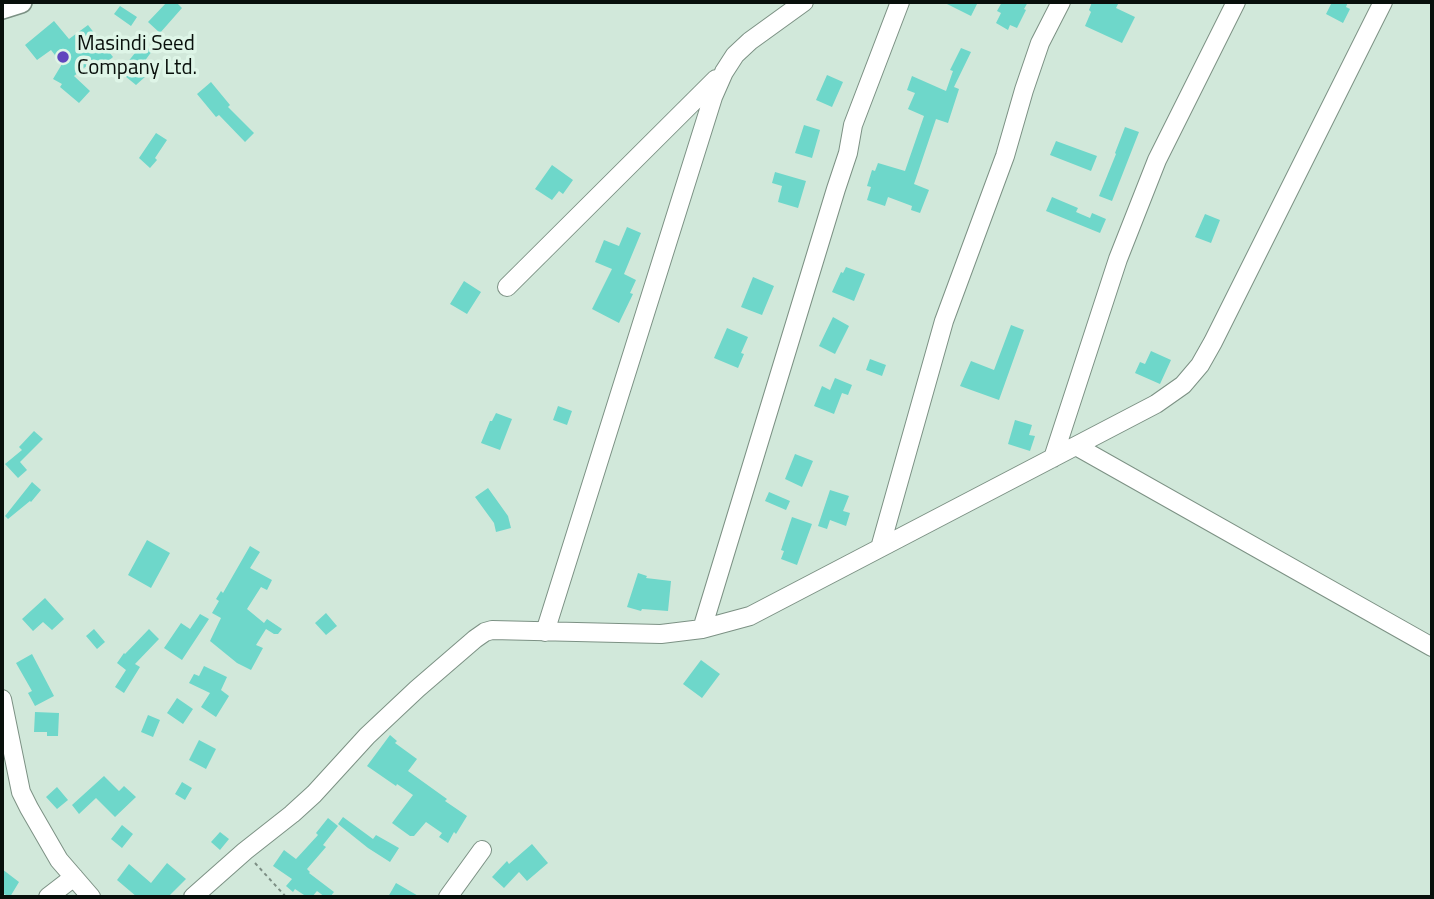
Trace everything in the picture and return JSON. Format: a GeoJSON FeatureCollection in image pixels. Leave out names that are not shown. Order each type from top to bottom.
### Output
{"type":"FeatureCollection","features":[{"type":"Feature","properties":{"kind":"main road"},"geometry":{"type":"LineString","coordinates":[[2,8],[21,2]]}},
{"type":"Feature","properties":{"kind":"street"},"geometry":{"type":"LineString","coordinates":[[545,632],[713,97],[734,55],[804,2]]}},
{"type":"Feature","properties":{"kind":"street"},"geometry":{"type":"LineString","coordinates":[[702,629],[848,153],[853,125],[900,2]]}},
{"type":"Feature","properties":{"kind":"street"},"geometry":{"type":"LineString","coordinates":[[880,548],[944,321],[1005,156],[1040,43],[1061,2]]}},
{"type":"Feature","properties":{"kind":"street"},"geometry":{"type":"LineString","coordinates":[[1053,458],[1118,259],[1157,160],[1236,2]]}},
{"type":"Feature","properties":{"kind":"street"},"geometry":{"type":"LineString","coordinates":[[193,897],[314,794],[417,689],[485,632],[661,634],[702,629],[750,616],[1156,404],[1183,385],[1200,365],[1213,342],[1383,2]]}},
{"type":"Feature","properties":{"kind":"street"},"geometry":{"type":"LineString","coordinates":[[507,287],[724,72]]}},
{"type":"Feature","properties":{"kind":"street"},"geometry":{"type":"LineString","coordinates":[[1076,446],[1432,647]]}},
{"type":"Feature","properties":{"kind":"street"},"geometry":{"type":"LineString","coordinates":[[2,699],[21,792],[59,860],[91,897]]}},
{"type":"Feature","properties":{"kind":"street"},"geometry":{"type":"LineString","coordinates":[[448,897],[482,850]]}},
{"type":"Feature","properties":{"kind":"street"},"geometry":{"type":"LineString","coordinates":[[48,897],[74,877]]}},
{"type":"Feature","properties":{"kind":"path"},"geometry":{"type":"LineString","coordinates":[[245,852],[286,897]]}},
{"type":"Feature","properties":{"kind":"building"},"geometry":{"type":"Polygon","coordinates":[[[167,2],[176,2],[182,8],[160,33],[148,22],[167,2]]]}},
{"type":"Feature","properties":{"kind":"building"},"geometry":{"type":"Polygon","coordinates":[[[943,2],[978,2],[971,16],[943,2]]]}},
{"type":"Feature","properties":{"kind":"building"},"geometry":{"type":"Polygon","coordinates":[[[1002,2],[1028,2],[1017,28],[1010,25],[1008,30],[996,23],[1001,13],[997,11],[1002,2]]]}},
{"type":"Feature","properties":{"kind":"building"},"geometry":{"type":"Polygon","coordinates":[[[1092,2],[1119,2],[1116,8],[1135,17],[1122,43],[1085,26],[1092,2]]]}},
{"type":"Feature","properties":{"kind":"building"},"geometry":{"type":"Polygon","coordinates":[[[1332,2],[1348,2],[1346,7],[1350,9],[1343,23],[1326,14],[1332,2]]]}},
{"type":"Feature","properties":{"kind":"building"},"geometry":{"type":"Polygon","coordinates":[[[120,6],[137,17],[131,26],[114,14],[120,6]]]}},
{"type":"Feature","properties":{"kind":"building"},"geometry":{"type":"Polygon","coordinates":[[[54,21],[69,39],[88,25],[113,57],[100,68],[94,60],[74,76],[90,91],[79,103],[60,87],[62,84],[53,79],[62,64],[51,50],[37,60],[25,45],[54,21]]]}},
{"type":"Feature","properties":{"kind":"building"},"geometry":{"type":"Polygon","coordinates":[[[142,44],[152,51],[139,69],[146,76],[136,85],[120,72],[142,44]]]}},
{"type":"Feature","properties":{"kind":"building"},"geometry":{"type":"Polygon","coordinates":[[[961,48],[971,52],[954,87],[959,89],[948,123],[936,119],[914,184],[929,190],[920,213],[911,210],[912,206],[888,197],[885,206],[867,200],[871,187],[867,186],[872,170],[875,171],[878,163],[905,171],[924,116],[908,109],[915,93],[907,90],[912,76],[946,91],[953,71],[950,70],[961,48]]]}},
{"type":"Feature","properties":{"kind":"building"},"geometry":{"type":"Polygon","coordinates":[[[827,75],[843,82],[832,107],[816,100],[827,75]]]}},
{"type":"Feature","properties":{"kind":"building"},"geometry":{"type":"Polygon","coordinates":[[[211,82],[230,105],[228,107],[254,133],[245,142],[219,115],[216,117],[197,94],[211,82]]]}},
{"type":"Feature","properties":{"kind":"building"},"geometry":{"type":"Polygon","coordinates":[[[804,125],[820,130],[812,158],[795,153],[804,125]]]}},
{"type":"Feature","properties":{"kind":"building"},"geometry":{"type":"Polygon","coordinates":[[[1125,127],[1139,132],[1112,201],[1099,196],[1125,127]]]}},
{"type":"Feature","properties":{"kind":"building"},"geometry":{"type":"Polygon","coordinates":[[[156,133],[167,140],[150,168],[139,158],[156,133]]]}},
{"type":"Feature","properties":{"kind":"building"},"geometry":{"type":"Polygon","coordinates":[[[1056,141],[1097,156],[1091,171],[1050,155],[1056,141]]]}},
{"type":"Feature","properties":{"kind":"building"},"geometry":{"type":"Polygon","coordinates":[[[552,165],[573,180],[563,194],[559,191],[552,200],[535,189],[552,165]]]}},
{"type":"Feature","properties":{"kind":"building"},"geometry":{"type":"Polygon","coordinates":[[[775,172],[806,181],[798,208],[778,202],[782,186],[772,183],[775,172]]]}},
{"type":"Feature","properties":{"kind":"building"},"geometry":{"type":"Polygon","coordinates":[[[1052,197],[1078,208],[1076,212],[1090,218],[1092,213],[1106,219],[1100,233],[1046,211],[1052,197]]]}},
{"type":"Feature","properties":{"kind":"building"},"geometry":{"type":"Polygon","coordinates":[[[1205,214],[1220,220],[1211,243],[1195,237],[1205,214]]]}},
{"type":"Feature","properties":{"kind":"building"},"geometry":{"type":"Polygon","coordinates":[[[627,227],[641,233],[624,274],[636,280],[630,293],[633,294],[619,323],[592,309],[612,269],[595,262],[604,240],[619,246],[627,227]]]}},
{"type":"Feature","properties":{"kind":"building"},"geometry":{"type":"Polygon","coordinates":[[[846,267],[865,274],[854,301],[832,292],[846,267]]]}},
{"type":"Feature","properties":{"kind":"building"},"geometry":{"type":"Polygon","coordinates":[[[753,277],[774,286],[762,315],[741,307],[753,277]]]}},
{"type":"Feature","properties":{"kind":"building"},"geometry":{"type":"Polygon","coordinates":[[[464,281],[481,292],[467,314],[450,304],[464,281]]]}},
{"type":"Feature","properties":{"kind":"building"},"geometry":{"type":"Polygon","coordinates":[[[833,317],[849,326],[835,354],[819,346],[833,317]]]}},
{"type":"Feature","properties":{"kind":"building"},"geometry":{"type":"Polygon","coordinates":[[[1011,325],[1024,330],[999,400],[960,386],[971,361],[994,370],[1011,325]]]}},
{"type":"Feature","properties":{"kind":"building"},"geometry":{"type":"Polygon","coordinates":[[[727,328],[748,337],[738,368],[714,358],[727,328]]]}},
{"type":"Feature","properties":{"kind":"building"},"geometry":{"type":"Polygon","coordinates":[[[1151,351],[1171,360],[1160,384],[1135,373],[1140,362],[1145,364],[1151,351]]]}},
{"type":"Feature","properties":{"kind":"building"},"geometry":{"type":"Polygon","coordinates":[[[870,359],[886,365],[882,376],[866,370],[870,359]]]}},
{"type":"Feature","properties":{"kind":"building"},"geometry":{"type":"Polygon","coordinates":[[[835,378],[852,385],[848,395],[842,393],[834,414],[814,406],[822,386],[830,390],[835,378]]]}},
{"type":"Feature","properties":{"kind":"building"},"geometry":{"type":"Polygon","coordinates":[[[558,406],[572,411],[567,425],[553,420],[558,406]]]}},
{"type":"Feature","properties":{"kind":"building"},"geometry":{"type":"Polygon","coordinates":[[[496,413],[512,419],[500,450],[481,443],[496,413]]]}},
{"type":"Feature","properties":{"kind":"building"},"geometry":{"type":"Polygon","coordinates":[[[1015,420],[1032,425],[1029,435],[1035,436],[1030,451],[1008,444],[1015,420]]]}},
{"type":"Feature","properties":{"kind":"building"},"geometry":{"type":"Polygon","coordinates":[[[34,431],[43,439],[20,462],[27,470],[18,478],[5,464],[22,450],[19,447],[34,431]]]}},
{"type":"Feature","properties":{"kind":"building"},"geometry":{"type":"Polygon","coordinates":[[[795,454],[813,461],[802,487],[785,479],[795,454]]]}},
{"type":"Feature","properties":{"kind":"building"},"geometry":{"type":"Polygon","coordinates":[[[32,482],[41,490],[31,502],[8,519],[5,516],[32,482]]]}},
{"type":"Feature","properties":{"kind":"building"},"geometry":{"type":"Polygon","coordinates":[[[488,488],[508,516],[511,528],[496,532],[494,523],[475,497],[488,488]]]}},
{"type":"Feature","properties":{"kind":"building"},"geometry":{"type":"Polygon","coordinates":[[[830,490],[849,496],[843,511],[850,513],[846,526],[830,520],[827,529],[818,526],[830,490]]]}},
{"type":"Feature","properties":{"kind":"building"},"geometry":{"type":"Polygon","coordinates":[[[769,492],[790,501],[786,510],[765,501],[769,492]]]}},
{"type":"Feature","properties":{"kind":"building"},"geometry":{"type":"Polygon","coordinates":[[[792,517],[812,524],[797,565],[781,559],[784,551],[781,550],[792,517]]]}},
{"type":"Feature","properties":{"kind":"building"},"geometry":{"type":"Polygon","coordinates":[[[147,540],[170,553],[151,588],[128,575],[147,540]]]}},
{"type":"Feature","properties":{"kind":"building"},"geometry":{"type":"Polygon","coordinates":[[[250,546],[260,552],[250,568],[272,580],[267,590],[261,587],[247,609],[264,623],[267,619],[282,629],[278,634],[274,634],[266,629],[256,645],[263,648],[251,670],[237,663],[210,641],[221,618],[212,613],[219,601],[216,599],[221,591],[223,593],[250,546]]]}},
{"type":"Feature","properties":{"kind":"building"},"geometry":{"type":"Polygon","coordinates":[[[638,573],[647,576],[646,578],[671,581],[668,611],[641,611],[627,607],[638,573]]]}},
{"type":"Feature","properties":{"kind":"building"},"geometry":{"type":"Polygon","coordinates":[[[45,598],[64,619],[52,630],[43,622],[33,631],[22,619],[45,598]]]}},
{"type":"Feature","properties":{"kind":"building"},"geometry":{"type":"Polygon","coordinates":[[[326,613],[337,626],[326,635],[315,623],[326,613]]]}},
{"type":"Feature","properties":{"kind":"building"},"geometry":{"type":"Polygon","coordinates":[[[200,614],[209,619],[182,660],[164,648],[181,623],[190,629],[200,614]]]}},
{"type":"Feature","properties":{"kind":"building"},"geometry":{"type":"Polygon","coordinates":[[[94,629],[105,642],[97,649],[86,636],[94,629]]]}},
{"type":"Feature","properties":{"kind":"building"},"geometry":{"type":"Polygon","coordinates":[[[149,629],[159,639],[135,664],[140,667],[124,693],[115,687],[126,670],[117,663],[149,629]]]}},
{"type":"Feature","properties":{"kind":"building"},"geometry":{"type":"Polygon","coordinates":[[[32,654],[54,696],[35,706],[28,693],[32,691],[16,663],[32,654]]]}},
{"type":"Feature","properties":{"kind":"building"},"geometry":{"type":"Polygon","coordinates":[[[701,660],[720,674],[702,698],[683,684],[701,660]]]}},
{"type":"Feature","properties":{"kind":"building"},"geometry":{"type":"Polygon","coordinates":[[[204,666],[227,677],[221,690],[229,696],[216,717],[201,707],[210,693],[189,683],[194,674],[199,676],[204,666]]]}},
{"type":"Feature","properties":{"kind":"building"},"geometry":{"type":"Polygon","coordinates":[[[177,698],[193,709],[183,724],[167,713],[177,698]]]}},
{"type":"Feature","properties":{"kind":"building"},"geometry":{"type":"Polygon","coordinates":[[[35,712],[59,713],[58,736],[47,736],[47,732],[34,732],[35,712]]]}},
{"type":"Feature","properties":{"kind":"building"},"geometry":{"type":"Polygon","coordinates":[[[148,715],[160,720],[153,737],[141,732],[148,715]]]}},
{"type":"Feature","properties":{"kind":"building"},"geometry":{"type":"Polygon","coordinates":[[[390,735],[397,741],[395,743],[417,759],[408,771],[467,816],[448,843],[439,837],[442,833],[426,822],[414,836],[392,823],[413,795],[367,766],[390,735]]]}},
{"type":"Feature","properties":{"kind":"building"},"geometry":{"type":"Polygon","coordinates":[[[199,740],[216,749],[206,769],[189,760],[199,740]]]}},
{"type":"Feature","properties":{"kind":"building"},"geometry":{"type":"Polygon","coordinates":[[[104,776],[119,791],[124,786],[136,797],[115,817],[96,798],[79,814],[72,805],[104,776]]]}},
{"type":"Feature","properties":{"kind":"building"},"geometry":{"type":"Polygon","coordinates":[[[182,782],[192,788],[185,800],[175,794],[182,782]]]}},
{"type":"Feature","properties":{"kind":"building"},"geometry":{"type":"Polygon","coordinates":[[[57,787],[68,800],[57,809],[46,797],[57,787]]]}},
{"type":"Feature","properties":{"kind":"building"},"geometry":{"type":"Polygon","coordinates":[[[343,817],[373,839],[376,835],[399,848],[390,862],[338,824],[343,817]]]}},
{"type":"Feature","properties":{"kind":"building"},"geometry":{"type":"Polygon","coordinates":[[[328,818],[338,826],[323,845],[326,847],[307,869],[334,892],[330,897],[317,891],[312,897],[307,897],[295,889],[293,892],[286,886],[292,879],[273,866],[284,850],[296,859],[318,835],[316,833],[328,818]]]}},
{"type":"Feature","properties":{"kind":"building"},"geometry":{"type":"Polygon","coordinates":[[[122,825],[133,834],[122,848],[111,839],[122,825]]]}},
{"type":"Feature","properties":{"kind":"building"},"geometry":{"type":"Polygon","coordinates":[[[220,832],[229,839],[220,850],[211,842],[220,832]]]}},
{"type":"Feature","properties":{"kind":"building"},"geometry":{"type":"Polygon","coordinates":[[[532,844],[548,863],[527,881],[519,872],[504,888],[492,877],[507,861],[509,864],[532,844]]]}},
{"type":"Feature","properties":{"kind":"building"},"geometry":{"type":"Polygon","coordinates":[[[167,863],[186,879],[168,897],[137,897],[117,880],[129,864],[151,883],[167,863]]]}},
{"type":"Feature","properties":{"kind":"building"},"geometry":{"type":"Polygon","coordinates":[[[2,869],[19,882],[10,897],[2,893],[2,869]]]}},
{"type":"Feature","properties":{"kind":"building"},"geometry":{"type":"Polygon","coordinates":[[[396,883],[420,897],[388,897],[396,883]]]}},
{"type":"Feature","properties":{"kind":"place","name":"Masindi Seed Company Ltd."},"geometry":{"type":"Point","coordinates":[63,57]}}]}
